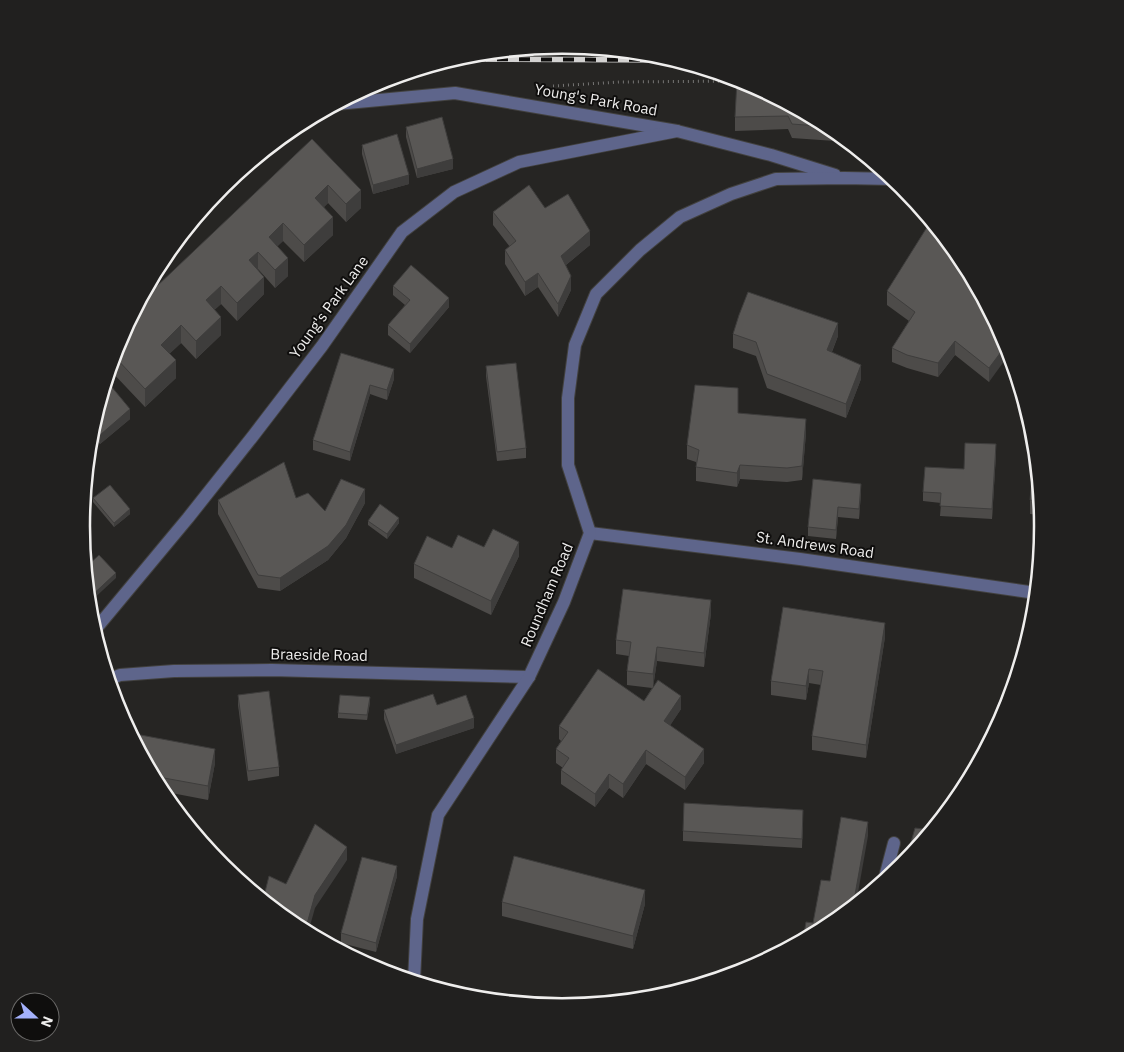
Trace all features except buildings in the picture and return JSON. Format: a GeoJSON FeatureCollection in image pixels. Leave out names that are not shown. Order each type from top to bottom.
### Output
{"type":"FeatureCollection","features":[{"type":"Feature","properties":{"kind":"street","name":"Young's Park Road"},"geometry":{"type":"LineString","coordinates":[[352,102],[455,92],[677,131],[770,155],[844,178]]}},
{"type":"Feature","properties":{"kind":"street","name":"Young's Park Lane"},"geometry":{"type":"LineString","coordinates":[[100,624],[253,436],[322,346],[402,232],[454,192],[519,162],[677,131]]}},
{"type":"Feature","properties":{"kind":"street","name":"Roundham Road"},"geometry":{"type":"LineString","coordinates":[[414,974],[417,919],[438,815],[529,677],[564,602],[590,533],[568,465],[568,398],[575,346],[596,294],[640,250],[680,217],[731,194],[776,179],[881,179]]}},
{"type":"Feature","properties":{"kind":"street","name":"St. Andrews Road"},"geometry":{"type":"LineString","coordinates":[[590,533],[800,559],[1029,592]]}},
{"type":"Feature","properties":{"kind":"street","name":"Braeside Road"},"geometry":{"type":"LineString","coordinates":[[115,677],[120,675],[174,671],[357,672],[529,677]]}},
{"type":"Feature","properties":{"kind":"street"},"geometry":{"type":"LineString","coordinates":[[887,868],[894,843]]}},
{"type":"Feature","properties":{"kind":"path"},"geometry":{"type":"LineString","coordinates":[[552,86],[620,82],[720,81]]}},
{"type":"Feature","properties":{"kind":"railway"},"geometry":{"type":"LineString","coordinates":[[493,59],[635,60]]}}]}
